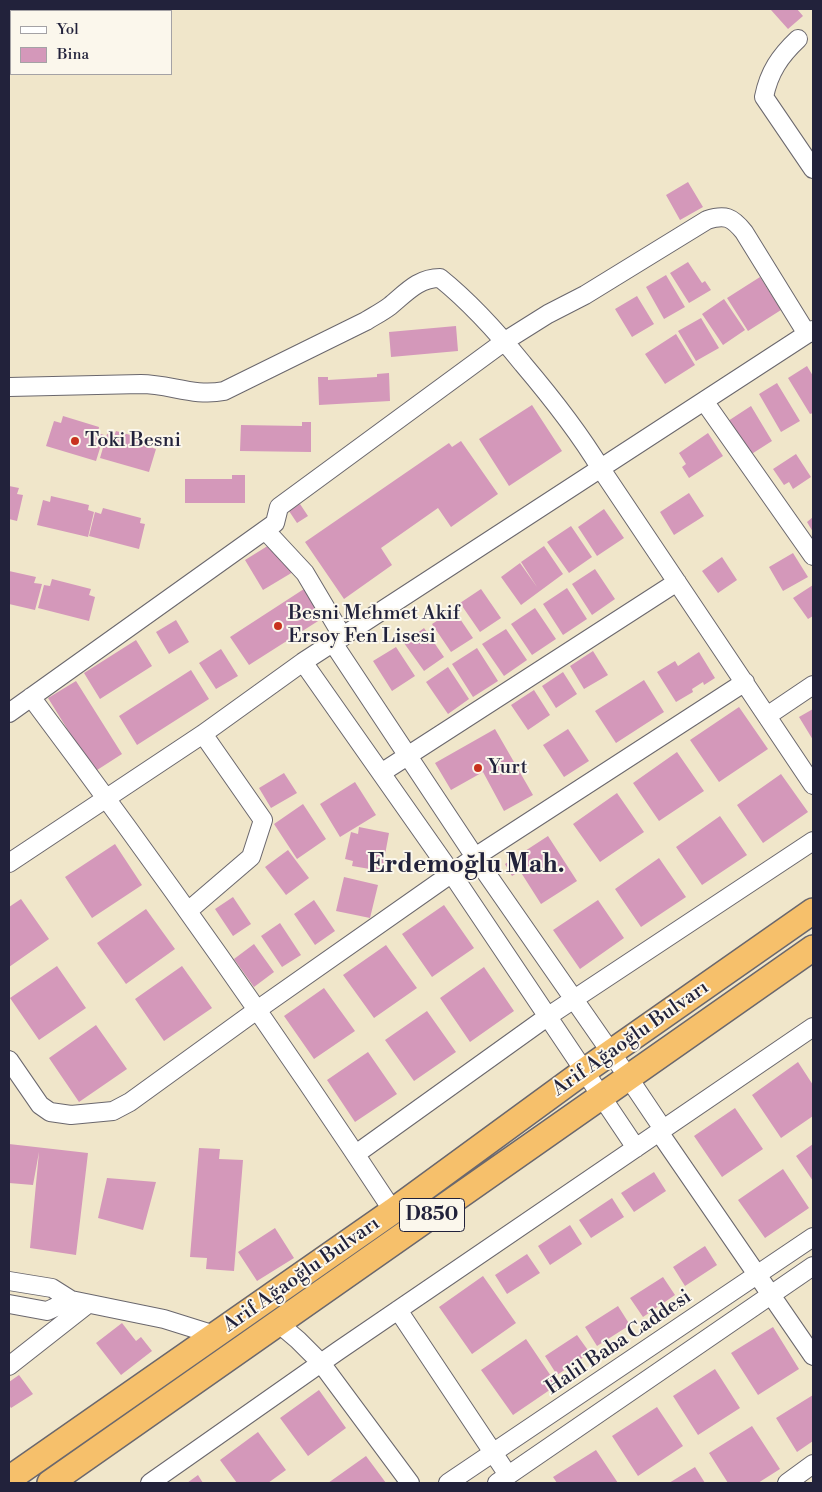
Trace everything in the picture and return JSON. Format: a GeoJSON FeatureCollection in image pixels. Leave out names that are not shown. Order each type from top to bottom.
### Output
{"type":"FeatureCollection","features":[{"type":"Feature","properties":{"kind":"highway","name":"Arif Ağaoğlu Bulvarı"},"geometry":{"type":"LineString","coordinates":[[9,1479],[393,1211],[611,1052],[813,911]]}},
{"type":"Feature","properties":{"kind":"highway","name":"Arif Ağaoğlu Bulvarı"},"geometry":{"type":"LineString","coordinates":[[50,1483],[813,948]]}},
{"type":"Feature","properties":{"kind":"street"},"geometry":{"type":"LineString","coordinates":[[798,39],[782,54],[764,97],[813,169]]}},
{"type":"Feature","properties":{"kind":"street"},"geometry":{"type":"LineString","coordinates":[[9,863],[107,799],[203,734],[303,662],[810,332],[737,223],[718,216],[707,220],[585,295],[548,314],[505,341],[278,508],[274,523],[265,530],[17,704],[107,799],[257,1010],[393,1211]]}},
{"type":"Feature","properties":{"kind":"street"},"geometry":{"type":"LineString","coordinates":[[9,387],[155,384],[201,394],[224,391],[366,321],[388,307],[416,284],[429,278],[440,278],[505,341],[580,435],[600,469],[813,785]]}},
{"type":"Feature","properties":{"kind":"street"},"geometry":{"type":"LineString","coordinates":[[704,401],[813,556]]}},
{"type":"Feature","properties":{"kind":"street"},"geometry":{"type":"LineString","coordinates":[[265,530],[305,572],[338,640],[408,756],[475,857],[628,1077],[661,1131],[813,1356]]}},
{"type":"Feature","properties":{"kind":"street"},"geometry":{"type":"LineString","coordinates":[[381,773],[677,582]]}},
{"type":"Feature","properties":{"kind":"street"},"geometry":{"type":"LineString","coordinates":[[303,662],[452,874],[583,1072],[636,1148]]}},
{"type":"Feature","properties":{"kind":"street"},"geometry":{"type":"LineString","coordinates":[[9,1060],[40,1105],[50,1112],[72,1115],[113,1111],[130,1102],[475,857],[745,682]]}},
{"type":"Feature","properties":{"kind":"street"},"geometry":{"type":"LineString","coordinates":[[767,716],[813,685]]}},
{"type":"Feature","properties":{"kind":"street"},"geometry":{"type":"LineString","coordinates":[[188,911],[251,857],[263,820],[203,734]]}},
{"type":"Feature","properties":{"kind":"street"},"geometry":{"type":"LineString","coordinates":[[356,1154],[547,1017],[813,841]]}},
{"type":"Feature","properties":{"kind":"street"},"geometry":{"type":"LineString","coordinates":[[150,1483],[398,1310],[813,1027]]}},
{"type":"Feature","properties":{"kind":"street","name":"Halil Baba Caddesi"},"geometry":{"type":"LineString","coordinates":[[448,1483],[813,1237]]}},
{"type":"Feature","properties":{"kind":"street"},"geometry":{"type":"LineString","coordinates":[[398,1310],[493,1453],[502,1479],[813,1266]]}},
{"type":"Feature","properties":{"kind":"street"},"geometry":{"type":"LineString","coordinates":[[9,1281],[52,1288],[80,1302],[164,1319],[216,1335]]}},
{"type":"Feature","properties":{"kind":"street"},"geometry":{"type":"LineString","coordinates":[[9,1304],[47,1311],[80,1302]]}},
{"type":"Feature","properties":{"kind":"street"},"geometry":{"type":"LineString","coordinates":[[9,1366],[80,1302]]}},
{"type":"Feature","properties":{"kind":"street"},"geometry":{"type":"LineString","coordinates":[[278,1323],[321,1363],[410,1483]]}},
{"type":"Feature","properties":{"kind":"street"},"geometry":{"type":"LineString","coordinates":[[787,1483],[813,1464]]}},
{"type":"Feature","properties":{"kind":"building"},"geometry":{"type":"Polygon","coordinates":[[[772,9],[797,9],[803,16],[788,29],[772,9]]]}},
{"type":"Feature","properties":{"kind":"building"},"geometry":{"type":"Polygon","coordinates":[[[688,182],[703,207],[680,220],[666,195],[688,182]]]}},
{"type":"Feature","properties":{"kind":"building"},"geometry":{"type":"Polygon","coordinates":[[[688,262],[702,283],[705,281],[711,290],[689,303],[670,273],[688,262]]]}},
{"type":"Feature","properties":{"kind":"building"},"geometry":{"type":"Polygon","coordinates":[[[666,275],[685,307],[664,319],[646,287],[666,275]]]}},
{"type":"Feature","properties":{"kind":"building"},"geometry":{"type":"Polygon","coordinates":[[[760,277],[781,310],[748,331],[727,298],[760,277]]]}},
{"type":"Feature","properties":{"kind":"building"},"geometry":{"type":"Polygon","coordinates":[[[637,296],[654,324],[632,337],[615,309],[637,296]]]}},
{"type":"Feature","properties":{"kind":"building"},"geometry":{"type":"Polygon","coordinates":[[[724,299],[745,330],[723,345],[702,314],[724,299]]]}},
{"type":"Feature","properties":{"kind":"building"},"geometry":{"type":"Polygon","coordinates":[[[701,318],[719,348],[696,361],[678,331],[701,318]]]}},
{"type":"Feature","properties":{"kind":"building"},"geometry":{"type":"Polygon","coordinates":[[[456,326],[458,351],[391,357],[389,332],[456,326]]]}},
{"type":"Feature","properties":{"kind":"building"},"geometry":{"type":"Polygon","coordinates":[[[676,334],[695,365],[665,384],[645,354],[676,334]]]}},
{"type":"Feature","properties":{"kind":"building"},"geometry":{"type":"Polygon","coordinates":[[[807,366],[813,376],[813,413],[810,414],[788,378],[807,366]]]}},
{"type":"Feature","properties":{"kind":"building"},"geometry":{"type":"Polygon","coordinates":[[[389,373],[390,401],[319,405],[318,377],[328,377],[328,380],[377,377],[377,374],[389,373]]]}},
{"type":"Feature","properties":{"kind":"building"},"geometry":{"type":"Polygon","coordinates":[[[777,383],[800,421],[781,432],[759,394],[777,383]]]}},
{"type":"Feature","properties":{"kind":"building"},"geometry":{"type":"Polygon","coordinates":[[[532,405],[562,451],[509,486],[479,439],[532,405]]]}},
{"type":"Feature","properties":{"kind":"building"},"geometry":{"type":"Polygon","coordinates":[[[751,406],[772,441],[750,455],[728,421],[751,406]]]}},
{"type":"Feature","properties":{"kind":"building","name":"Toki Besni"},"geometry":{"type":"Polygon","coordinates":[[[63,416],[99,427],[98,433],[104,435],[96,461],[46,446],[54,421],[61,423],[63,416]]]}},
{"type":"Feature","properties":{"kind":"building"},"geometry":{"type":"Polygon","coordinates":[[[302,422],[311,422],[311,452],[240,451],[241,425],[302,426],[302,422]]]}},
{"type":"Feature","properties":{"kind":"building","name":"Toki Besni"},"geometry":{"type":"Polygon","coordinates":[[[116,431],[152,441],[150,447],[156,449],[149,472],[100,458],[107,434],[114,436],[116,431]]]}},
{"type":"Feature","properties":{"kind":"building"},"geometry":{"type":"Polygon","coordinates":[[[708,433],[723,456],[689,478],[682,467],[686,464],[679,453],[708,433]]]}},
{"type":"Feature","properties":{"kind":"building"},"geometry":{"type":"Polygon","coordinates":[[[461,441],[498,494],[451,527],[438,508],[381,548],[392,565],[344,599],[305,542],[449,443],[452,447],[461,441]]]}},
{"type":"Feature","properties":{"kind":"building"},"geometry":{"type":"Polygon","coordinates":[[[796,454],[811,477],[793,489],[789,482],[784,485],[773,469],[796,454]]]}},
{"type":"Feature","properties":{"kind":"building"},"geometry":{"type":"Polygon","coordinates":[[[232,475],[245,475],[245,503],[185,503],[185,479],[232,479],[232,475]]]}},
{"type":"Feature","properties":{"kind":"building"},"geometry":{"type":"Polygon","coordinates":[[[9,486],[19,488],[17,494],[23,495],[17,521],[9,519],[9,486]]]}},
{"type":"Feature","properties":{"kind":"building"},"geometry":{"type":"Polygon","coordinates":[[[689,493],[704,516],[674,535],[660,512],[689,493]]]}},
{"type":"Feature","properties":{"kind":"building","name":"Toki Besni"},"geometry":{"type":"Polygon","coordinates":[[[51,496],[89,505],[88,510],[94,512],[88,537],[37,525],[43,500],[50,502],[51,496]]]}},
{"type":"Feature","properties":{"kind":"building"},"geometry":{"type":"Polygon","coordinates":[[[300,504],[308,516],[297,523],[289,511],[300,504]]]}},
{"type":"Feature","properties":{"kind":"building","name":"Toki Besni"},"geometry":{"type":"Polygon","coordinates":[[[103,508],[141,518],[140,523],[145,524],[139,549],[89,536],[95,512],[101,514],[103,508]]]}},
{"type":"Feature","properties":{"kind":"building"},"geometry":{"type":"Polygon","coordinates":[[[604,509],[624,538],[597,556],[578,527],[604,509]]]}},
{"type":"Feature","properties":{"kind":"building"},"geometry":{"type":"Polygon","coordinates":[[[813,517],[813,532],[807,522],[813,517]]]}},
{"type":"Feature","properties":{"kind":"building"},"geometry":{"type":"Polygon","coordinates":[[[571,526],[592,557],[569,573],[547,542],[571,526]]]}},
{"type":"Feature","properties":{"kind":"building"},"geometry":{"type":"Polygon","coordinates":[[[274,542],[293,572],[263,590],[245,560],[274,542]]]}},
{"type":"Feature","properties":{"kind":"building"},"geometry":{"type":"Polygon","coordinates":[[[544,546],[563,574],[521,605],[501,577],[520,563],[537,587],[521,562],[544,546]]]}},
{"type":"Feature","properties":{"kind":"building"},"geometry":{"type":"Polygon","coordinates":[[[793,553],[808,577],[783,591],[769,567],[793,553]]]}},
{"type":"Feature","properties":{"kind":"building"},"geometry":{"type":"Polygon","coordinates":[[[722,557],[737,580],[718,593],[702,571],[722,557]]]}},
{"type":"Feature","properties":{"kind":"building"},"geometry":{"type":"Polygon","coordinates":[[[595,569],[615,599],[592,615],[572,584],[595,569]]]}},
{"type":"Feature","properties":{"kind":"building"},"geometry":{"type":"Polygon","coordinates":[[[9,571],[36,577],[34,583],[42,584],[35,610],[9,604],[9,571]]]}},
{"type":"Feature","properties":{"kind":"building"},"geometry":{"type":"Polygon","coordinates":[[[52,579],[91,589],[89,595],[95,597],[89,621],[38,608],[44,585],[50,586],[52,579]]]}},
{"type":"Feature","properties":{"kind":"building"},"geometry":{"type":"Polygon","coordinates":[[[813,585],[813,616],[808,619],[793,598],[813,585]]]}},
{"type":"Feature","properties":{"kind":"building","name":"Besni Mehmet Akif Ersoy Fen Lisesi"},"geometry":{"type":"Polygon","coordinates":[[[307,587],[326,616],[249,665],[230,637],[307,587]]]}},
{"type":"Feature","properties":{"kind":"building"},"geometry":{"type":"Polygon","coordinates":[[[567,588],[587,619],[563,635],[543,604],[567,588]]]}},
{"type":"Feature","properties":{"kind":"building"},"geometry":{"type":"Polygon","coordinates":[[[481,589],[501,618],[480,632],[460,603],[481,589]]]}},
{"type":"Feature","properties":{"kind":"building"},"geometry":{"type":"Polygon","coordinates":[[[535,608],[556,639],[532,655],[511,624],[535,608]]]}},
{"type":"Feature","properties":{"kind":"building"},"geometry":{"type":"Polygon","coordinates":[[[454,610],[473,638],[451,652],[432,624],[454,610]]]}},
{"type":"Feature","properties":{"kind":"building"},"geometry":{"type":"Polygon","coordinates":[[[176,620],[189,642],[169,654],[156,632],[176,620]]]}},
{"type":"Feature","properties":{"kind":"building"},"geometry":{"type":"Polygon","coordinates":[[[424,628],[444,657],[424,671],[404,643],[424,628]]]}},
{"type":"Feature","properties":{"kind":"building"},"geometry":{"type":"Polygon","coordinates":[[[506,629],[527,660],[504,676],[482,644],[506,629]]]}},
{"type":"Feature","properties":{"kind":"building"},"geometry":{"type":"Polygon","coordinates":[[[136,640],[152,666],[100,699],[84,673],[136,640]]]}},
{"type":"Feature","properties":{"kind":"building"},"geometry":{"type":"Polygon","coordinates":[[[396,647],[415,676],[392,691],[373,661],[396,647]]]}},
{"type":"Feature","properties":{"kind":"building"},"geometry":{"type":"Polygon","coordinates":[[[477,648],[498,681],[473,697],[452,664],[477,648]]]}},
{"type":"Feature","properties":{"kind":"building"},"geometry":{"type":"Polygon","coordinates":[[[221,649],[238,676],[216,689],[199,663],[221,649]]]}},
{"type":"Feature","properties":{"kind":"building"},"geometry":{"type":"Polygon","coordinates":[[[593,651],[608,675],[584,689],[570,666],[593,651]]]}},
{"type":"Feature","properties":{"kind":"building"},"geometry":{"type":"Polygon","coordinates":[[[699,652],[715,678],[704,685],[703,682],[692,689],[693,692],[676,702],[657,672],[675,661],[678,666],[699,652]]]}},
{"type":"Feature","properties":{"kind":"building"},"geometry":{"type":"Polygon","coordinates":[[[448,667],[469,699],[448,714],[426,682],[448,667]]]}},
{"type":"Feature","properties":{"kind":"building"},"geometry":{"type":"Polygon","coordinates":[[[191,670],[209,699],[137,745],[119,716],[191,670]]]}},
{"type":"Feature","properties":{"kind":"building"},"geometry":{"type":"Polygon","coordinates":[[[563,672],[577,694],[556,708],[542,686],[563,672]]]}},
{"type":"Feature","properties":{"kind":"building"},"geometry":{"type":"Polygon","coordinates":[[[644,680],[664,712],[616,743],[595,711],[644,680]]]}},
{"type":"Feature","properties":{"kind":"building"},"geometry":{"type":"Polygon","coordinates":[[[76,681],[122,754],[94,772],[48,698],[76,681]]]}},
{"type":"Feature","properties":{"kind":"building"},"geometry":{"type":"Polygon","coordinates":[[[534,690],[550,715],[528,730],[511,705],[534,690]]]}},
{"type":"Feature","properties":{"kind":"building"},"geometry":{"type":"Polygon","coordinates":[[[739,707],[768,749],[719,782],[690,740],[739,707]]]}},
{"type":"Feature","properties":{"kind":"building"},"geometry":{"type":"Polygon","coordinates":[[[813,709],[813,740],[799,717],[813,709]]]}},
{"type":"Feature","properties":{"kind":"building","name":"Yurt"},"geometry":{"type":"Polygon","coordinates":[[[495,729],[533,795],[504,811],[483,772],[451,790],[435,763],[495,729]]]}},
{"type":"Feature","properties":{"kind":"building"},"geometry":{"type":"Polygon","coordinates":[[[568,729],[589,761],[564,777],[543,745],[568,729]]]}},
{"type":"Feature","properties":{"kind":"building"},"geometry":{"type":"Polygon","coordinates":[[[677,752],[704,791],[659,821],[633,783],[677,752]]]}},
{"type":"Feature","properties":{"kind":"building"},"geometry":{"type":"Polygon","coordinates":[[[284,773],[297,793],[271,808],[259,788],[284,773]]]}},
{"type":"Feature","properties":{"kind":"building"},"geometry":{"type":"Polygon","coordinates":[[[781,774],[808,812],[763,843],[737,805],[781,774]]]}},
{"type":"Feature","properties":{"kind":"building"},"geometry":{"type":"Polygon","coordinates":[[[355,782],[376,815],[340,837],[320,804],[355,782]]]}},
{"type":"Feature","properties":{"kind":"building"},"geometry":{"type":"Polygon","coordinates":[[[617,793],[644,832],[600,862],[573,824],[617,793]]]}},
{"type":"Feature","properties":{"kind":"building"},"geometry":{"type":"Polygon","coordinates":[[[303,804],[326,839],[297,859],[274,824],[303,804]]]}},
{"type":"Feature","properties":{"kind":"building"},"geometry":{"type":"Polygon","coordinates":[[[720,816],[747,855],[702,885],[676,847],[720,816]]]}},
{"type":"Feature","properties":{"kind":"building"},"geometry":{"type":"Polygon","coordinates":[[[359,827],[389,833],[382,871],[352,866],[353,861],[345,859],[351,832],[358,834],[359,827]]]}},
{"type":"Feature","properties":{"kind":"building"},"geometry":{"type":"Polygon","coordinates":[[[548,836],[577,881],[541,904],[520,871],[512,876],[505,864],[548,836]]]}},
{"type":"Feature","properties":{"kind":"building"},"geometry":{"type":"Polygon","coordinates":[[[115,844],[142,885],[92,918],[65,877],[115,844]]]}},
{"type":"Feature","properties":{"kind":"building"},"geometry":{"type":"Polygon","coordinates":[[[288,850],[309,878],[286,895],[265,867],[288,850]]]}},
{"type":"Feature","properties":{"kind":"building"},"geometry":{"type":"Polygon","coordinates":[[[659,858],[686,897],[641,927],[615,889],[659,858]]]}},
{"type":"Feature","properties":{"kind":"building"},"geometry":{"type":"Polygon","coordinates":[[[344,877],[378,885],[370,918],[336,911],[344,877]]]}},
{"type":"Feature","properties":{"kind":"building"},"geometry":{"type":"Polygon","coordinates":[[[233,897],[251,924],[233,936],[215,909],[233,897]]]}},
{"type":"Feature","properties":{"kind":"building"},"geometry":{"type":"Polygon","coordinates":[[[21,899],[49,939],[9,967],[9,907],[21,899]]]}},
{"type":"Feature","properties":{"kind":"building"},"geometry":{"type":"Polygon","coordinates":[[[314,900],[335,931],[315,945],[294,914],[314,900]]]}},
{"type":"Feature","properties":{"kind":"building"},"geometry":{"type":"Polygon","coordinates":[[[598,900],[624,938],[580,969],[553,930],[598,900]]]}},
{"type":"Feature","properties":{"kind":"building"},"geometry":{"type":"Polygon","coordinates":[[[444,905],[474,948],[432,977],[402,934],[444,905]]]}},
{"type":"Feature","properties":{"kind":"building"},"geometry":{"type":"Polygon","coordinates":[[[146,909],[175,949],[126,984],[97,943],[146,909]]]}},
{"type":"Feature","properties":{"kind":"building"},"geometry":{"type":"Polygon","coordinates":[[[280,923],[301,955],[282,967],[261,936],[280,923]]]}},
{"type":"Feature","properties":{"kind":"building"},"geometry":{"type":"Polygon","coordinates":[[[254,944],[274,972],[254,987],[234,959],[254,944]]]}},
{"type":"Feature","properties":{"kind":"building"},"geometry":{"type":"Polygon","coordinates":[[[386,945],[417,988],[374,1018],[343,975],[386,945]]]}},
{"type":"Feature","properties":{"kind":"building"},"geometry":{"type":"Polygon","coordinates":[[[57,966],[86,1008],[39,1040],[10,998],[57,966]]]}},
{"type":"Feature","properties":{"kind":"building"},"geometry":{"type":"Polygon","coordinates":[[[182,966],[212,1008],[164,1041],[135,999],[182,966]]]}},
{"type":"Feature","properties":{"kind":"building"},"geometry":{"type":"Polygon","coordinates":[[[484,967],[514,1011],[470,1042],[440,998],[484,967]]]}},
{"type":"Feature","properties":{"kind":"building"},"geometry":{"type":"Polygon","coordinates":[[[324,988],[355,1031],[314,1059],[284,1016],[324,988]]]}},
{"type":"Feature","properties":{"kind":"building"},"geometry":{"type":"Polygon","coordinates":[[[427,1011],[456,1052],[414,1081],[385,1040],[427,1011]]]}},
{"type":"Feature","properties":{"kind":"building"},"geometry":{"type":"Polygon","coordinates":[[[96,1025],[127,1069],[79,1102],[49,1058],[96,1025]]]}},
{"type":"Feature","properties":{"kind":"building"},"geometry":{"type":"Polygon","coordinates":[[[368,1052],[397,1094],[355,1122],[327,1080],[368,1052]]]}},
{"type":"Feature","properties":{"kind":"building"},"geometry":{"type":"Polygon","coordinates":[[[798,1062],[813,1085],[813,1116],[781,1138],[752,1095],[798,1062]]]}},
{"type":"Feature","properties":{"kind":"building"},"geometry":{"type":"Polygon","coordinates":[[[735,1108],[763,1149],[722,1177],[694,1136],[735,1108]]]}},
{"type":"Feature","properties":{"kind":"building"},"geometry":{"type":"Polygon","coordinates":[[[9,1144],[88,1153],[76,1255],[30,1248],[39,1152],[33,1185],[9,1183],[9,1144]]]}},
{"type":"Feature","properties":{"kind":"building"},"geometry":{"type":"Polygon","coordinates":[[[813,1144],[813,1181],[796,1156],[813,1144]]]}},
{"type":"Feature","properties":{"kind":"building"},"geometry":{"type":"Polygon","coordinates":[[[199,1148],[220,1149],[219,1159],[243,1160],[234,1271],[206,1269],[207,1258],[190,1257],[199,1148]]]}},
{"type":"Feature","properties":{"kind":"building"},"geometry":{"type":"Polygon","coordinates":[[[783,1169],[809,1208],[765,1238],[738,1200],[783,1169]]]}},
{"type":"Feature","properties":{"kind":"building"},"geometry":{"type":"Polygon","coordinates":[[[654,1172],[666,1191],[634,1212],[621,1193],[654,1172]]]}},
{"type":"Feature","properties":{"kind":"building"},"geometry":{"type":"Polygon","coordinates":[[[107,1178],[156,1182],[143,1230],[98,1218],[107,1178]]]}},
{"type":"Feature","properties":{"kind":"building"},"geometry":{"type":"Polygon","coordinates":[[[612,1198],[624,1217],[591,1238],[579,1220],[612,1198]]]}},
{"type":"Feature","properties":{"kind":"building"},"geometry":{"type":"Polygon","coordinates":[[[570,1225],[582,1244],[550,1265],[538,1246],[570,1225]]]}},
{"type":"Feature","properties":{"kind":"building"},"geometry":{"type":"Polygon","coordinates":[[[275,1228],[294,1258],[257,1281],[238,1252],[275,1228]]]}},
{"type":"Feature","properties":{"kind":"building"},"geometry":{"type":"Polygon","coordinates":[[[705,1246],[717,1265],[685,1286],[673,1267],[705,1246]]]}},
{"type":"Feature","properties":{"kind":"building"},"geometry":{"type":"Polygon","coordinates":[[[527,1254],[540,1273],[507,1294],[495,1275],[527,1254]]]}},
{"type":"Feature","properties":{"kind":"building"},"geometry":{"type":"Polygon","coordinates":[[[483,1276],[516,1323],[472,1354],[439,1307],[483,1276]]]}},
{"type":"Feature","properties":{"kind":"building"},"geometry":{"type":"Polygon","coordinates":[[[663,1277],[675,1295],[643,1317],[630,1298],[663,1277]]]}},
{"type":"Feature","properties":{"kind":"building"},"geometry":{"type":"Polygon","coordinates":[[[618,1306],[630,1325],[597,1346],[585,1327],[618,1306]]]}},
{"type":"Feature","properties":{"kind":"building"},"geometry":{"type":"Polygon","coordinates":[[[122,1323],[136,1341],[141,1337],[152,1351],[121,1375],[96,1343],[122,1323]]]}},
{"type":"Feature","properties":{"kind":"building"},"geometry":{"type":"Polygon","coordinates":[[[773,1327],[799,1369],[758,1395],[731,1353],[773,1327]]]}},
{"type":"Feature","properties":{"kind":"building"},"geometry":{"type":"Polygon","coordinates":[[[577,1335],[590,1353],[557,1375],[545,1356],[577,1335]]]}},
{"type":"Feature","properties":{"kind":"building"},"geometry":{"type":"Polygon","coordinates":[[[526,1339],[557,1385],[513,1415],[481,1370],[526,1339]]]}},
{"type":"Feature","properties":{"kind":"building"},"geometry":{"type":"Polygon","coordinates":[[[715,1369],[740,1408],[698,1435],[673,1396],[715,1369]]]}},
{"type":"Feature","properties":{"kind":"building"},"geometry":{"type":"Polygon","coordinates":[[[19,1375],[33,1394],[11,1408],[9,1405],[9,1382],[19,1375]]]}},
{"type":"Feature","properties":{"kind":"building"},"geometry":{"type":"Polygon","coordinates":[[[319,1390],[346,1428],[308,1456],[280,1418],[319,1390]]]}},
{"type":"Feature","properties":{"kind":"building"},"geometry":{"type":"Polygon","coordinates":[[[813,1395],[813,1441],[797,1452],[776,1418],[813,1395]]]}},
{"type":"Feature","properties":{"kind":"building"},"geometry":{"type":"Polygon","coordinates":[[[657,1407],[683,1446],[638,1476],[612,1436],[657,1407]]]}},
{"type":"Feature","properties":{"kind":"building"},"geometry":{"type":"Polygon","coordinates":[[[752,1426],[780,1469],[758,1483],[728,1483],[709,1453],[752,1426]]]}},
{"type":"Feature","properties":{"kind":"building"},"geometry":{"type":"Polygon","coordinates":[[[258,1432],[286,1470],[268,1483],[237,1483],[220,1460],[258,1432]]]}},
{"type":"Feature","properties":{"kind":"building"},"geometry":{"type":"Polygon","coordinates":[[[596,1450],[618,1483],[557,1483],[553,1477],[596,1450]]]}},
{"type":"Feature","properties":{"kind":"building"},"geometry":{"type":"Polygon","coordinates":[[[366,1456],[386,1483],[328,1483],[366,1456]]]}},
{"type":"Feature","properties":{"kind":"building"},"geometry":{"type":"Polygon","coordinates":[[[695,1467],[705,1483],[669,1483],[695,1467]]]}},
{"type":"Feature","properties":{"kind":"building"},"geometry":{"type":"Polygon","coordinates":[[[198,1475],[203,1483],[187,1483],[198,1475]]]}},
{"type":"Feature","properties":{"kind":"place","name":"Toki Besni"},"geometry":{"type":"Point","coordinates":[75,441]}},
{"type":"Feature","properties":{"kind":"place","name":"Besni Mehmet Akif Ersoy Fen Lisesi"},"geometry":{"type":"Point","coordinates":[278,626]}},
{"type":"Feature","properties":{"kind":"place","name":"Yurt"},"geometry":{"type":"Point","coordinates":[478,768]}},
{"type":"Feature","properties":{"kind":"district","name":"Erdemoğlu Mah."},"geometry":{"type":"Point","coordinates":[466,866]}}]}
